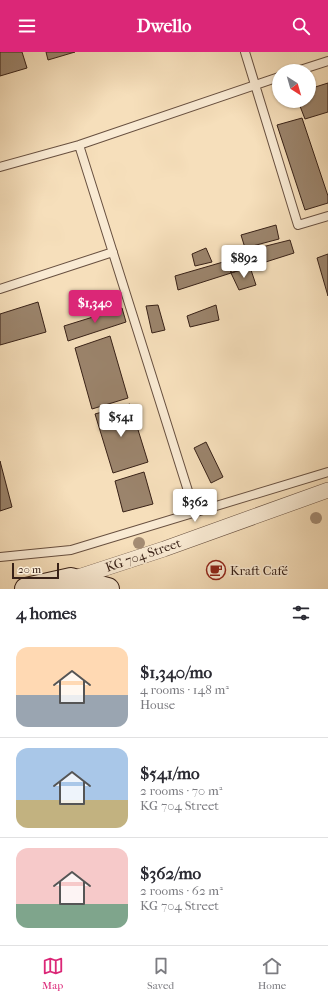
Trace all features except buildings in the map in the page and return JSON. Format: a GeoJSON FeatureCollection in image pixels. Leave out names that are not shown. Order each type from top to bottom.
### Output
{"type":"FeatureCollection","features":[{"type":"Feature","properties":{"kind":"main road"},"geometry":{"type":"LineString","coordinates":[[26,589],[71,579],[108,589]]}},
{"type":"Feature","properties":{"kind":"street","name":"KG 704 Street"},"geometry":{"type":"LineString","coordinates":[[71,579],[171,546],[328,490]]}},
{"type":"Feature","properties":{"kind":"lane"},"geometry":{"type":"LineString","coordinates":[[245,52],[298,225],[328,216]]}},
{"type":"Feature","properties":{"kind":"lane"},"geometry":{"type":"LineString","coordinates":[[316,65],[328,61]]}},
{"type":"Feature","properties":{"kind":"lane"},"geometry":{"type":"LineString","coordinates":[[0,167],[79,145],[272,79]]}},
{"type":"Feature","properties":{"kind":"lane"},"geometry":{"type":"LineString","coordinates":[[79,145],[195,513]]}},
{"type":"Feature","properties":{"kind":"lane"},"geometry":{"type":"LineString","coordinates":[[0,289],[113,252]]}},
{"type":"Feature","properties":{"kind":"lane"},"geometry":{"type":"LineString","coordinates":[[0,557],[71,550],[328,472]]}},
{"type":"Feature","properties":{"kind":"place","name":"Kraft Café"},"geometry":{"type":"Point","coordinates":[216,570]}}]}
